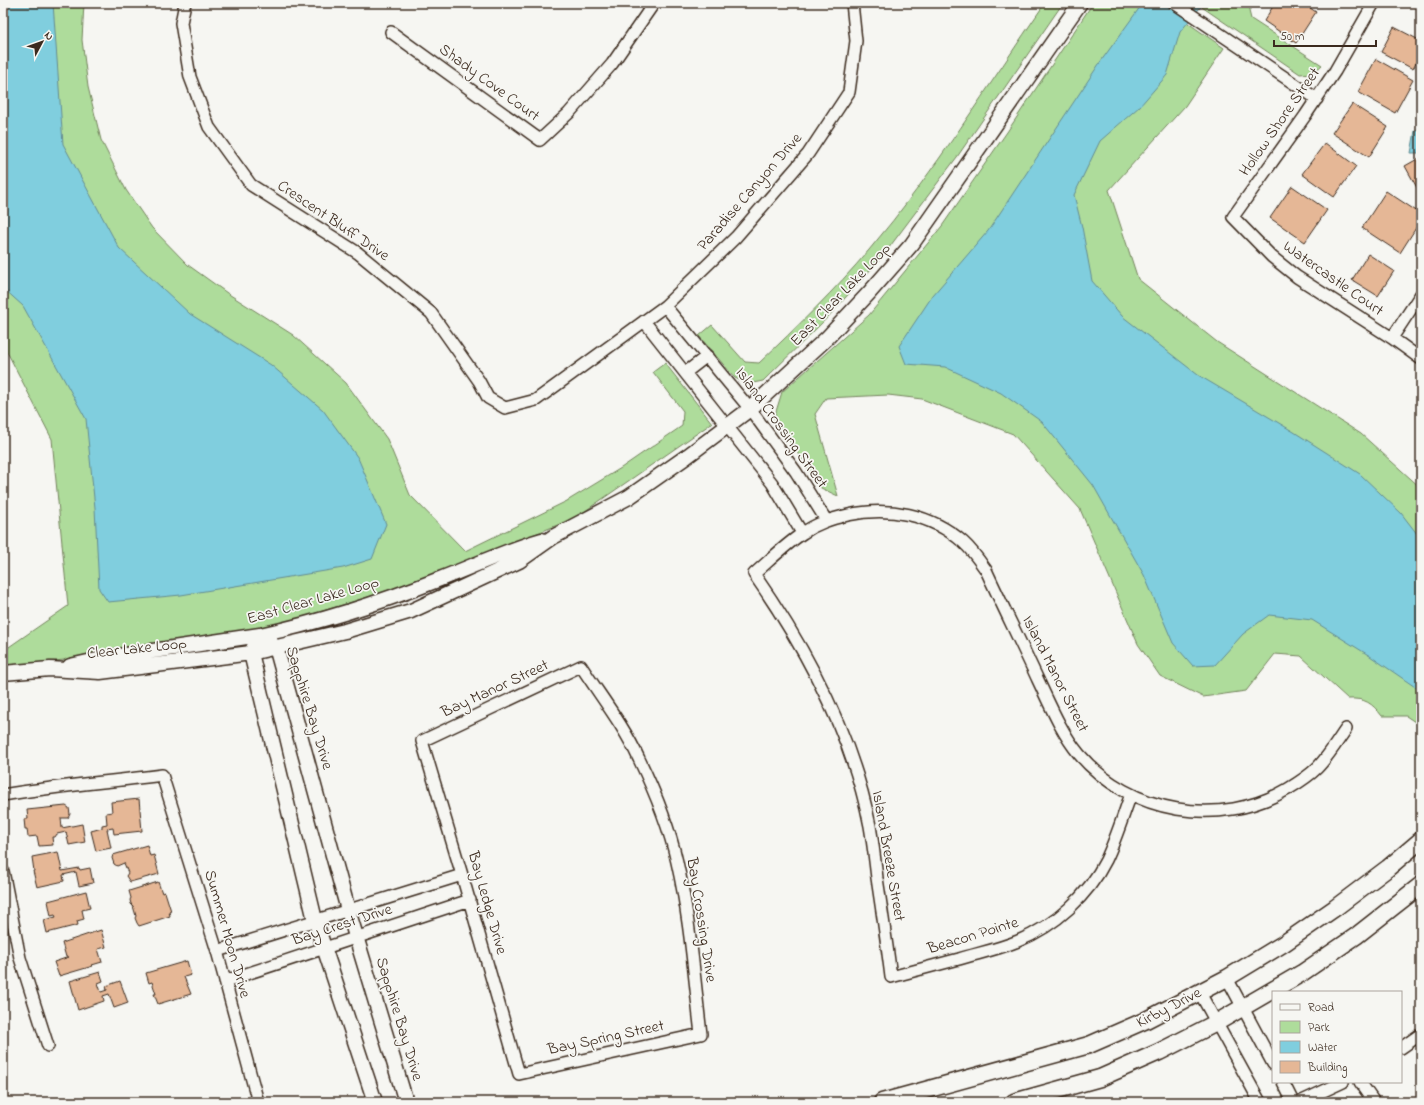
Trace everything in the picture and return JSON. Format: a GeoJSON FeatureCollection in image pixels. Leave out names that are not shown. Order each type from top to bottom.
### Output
{"type":"FeatureCollection","features":[{"type":"Feature","properties":{"kind":"main road","name":"Kirby Drive"},"geometry":{"type":"LineString","coordinates":[[882,1102],[1089,1045],[1144,1021],[1200,993],[1283,944],[1336,908],[1388,868],[1421,840]]}},
{"type":"Feature","properties":{"kind":"main road"},"geometry":{"type":"LineString","coordinates":[[1014,1102],[1100,1078],[1159,1052],[1216,1023],[1302,973],[1356,936],[1421,885]]}},
{"type":"Feature","properties":{"kind":"street","name":"Crescent Bluff Drive"},"geometry":{"type":"LineString","coordinates":[[185,3],[181,23],[190,77],[209,127],[251,185],[358,253],[430,313],[479,381],[488,398],[505,408],[536,400]]}},
{"type":"Feature","properties":{"kind":"street","name":"Shady Cove Court"},"geometry":{"type":"LineString","coordinates":[[391,32],[540,140],[569,113],[612,64],[654,3]]}},
{"type":"Feature","properties":{"kind":"street","name":"Paradise Canyon Drive"},"geometry":{"type":"LineString","coordinates":[[536,400],[665,306],[741,231],[808,154],[849,92],[856,41],[852,3]]}},
{"type":"Feature","properties":{"kind":"street","name":"East Clear Lake Loop"},"geometry":{"type":"LineString","coordinates":[[251,653],[345,631],[412,611],[519,561],[553,537],[629,497],[686,457],[750,408],[826,338],[869,293],[912,244],[1080,3]]}},
{"type":"Feature","properties":{"kind":"street"},"geometry":{"type":"LineString","coordinates":[[1174,3],[1317,99]]}},
{"type":"Feature","properties":{"kind":"street","name":"Hollow Shore Street"},"geometry":{"type":"LineString","coordinates":[[1233,217],[1317,99],[1374,3]]}},
{"type":"Feature","properties":{"kind":"street","name":"Watercastle Court"},"geometry":{"type":"LineString","coordinates":[[1233,217],[1272,257],[1297,277],[1392,338],[1421,359]]}},
{"type":"Feature","properties":{"kind":"street"},"geometry":{"type":"LineString","coordinates":[[1392,338],[1421,294]]}},
{"type":"Feature","properties":{"kind":"street","name":"Island Crossing Street"},"geometry":{"type":"LineString","coordinates":[[665,306],[750,408],[796,472],[826,520]]}},
{"type":"Feature","properties":{"kind":"street"},"geometry":{"type":"LineString","coordinates":[[644,321],[772,483],[802,533]]}},
{"type":"Feature","properties":{"kind":"street"},"geometry":{"type":"LineString","coordinates":[[685,373],[707,356]]}},
{"type":"Feature","properties":{"kind":"street","name":"Island Manor Street"},"geometry":{"type":"LineString","coordinates":[[754,574],[802,533],[826,520],[869,512],[889,511],[926,519],[944,528],[962,542],[974,554],[986,570],[1065,734],[1079,753],[1094,769],[1112,783],[1131,794],[1161,806],[1185,811],[1209,812],[1233,810],[1255,804],[1277,795],[1298,783],[1317,768],[1346,729]]}},
{"type":"Feature","properties":{"kind":"street","name":"East Clear Lake Loop"},"geometry":{"type":"LineString","coordinates":[[50,670],[106,658],[260,635],[284,630],[353,610],[440,580],[519,547],[553,537]]}},
{"type":"Feature","properties":{"kind":"street","name":"Island Breeze Street"},"geometry":{"type":"LineString","coordinates":[[754,574],[802,647],[826,695],[857,777],[870,826],[891,977]]}},
{"type":"Feature","properties":{"kind":"street"},"geometry":{"type":"LineString","coordinates":[[260,635],[251,653],[315,920],[375,1102]]}},
{"type":"Feature","properties":{"kind":"street","name":"Sapphire Bay Drive"},"geometry":{"type":"LineString","coordinates":[[260,635],[276,648],[348,910],[406,1102]]}},
{"type":"Feature","properties":{"kind":"street","name":"Clear Lake Loop"},"geometry":{"type":"LineString","coordinates":[[3,673],[50,670],[100,672],[251,653]]}},
{"type":"Feature","properties":{"kind":"street","name":"Bay Manor Street"},"geometry":{"type":"LineString","coordinates":[[422,741],[581,666]]}},
{"type":"Feature","properties":{"kind":"street","name":"Bay Crossing Drive"},"geometry":{"type":"LineString","coordinates":[[581,666],[623,728],[639,758],[658,801],[671,841],[686,903],[701,1034]]}},
{"type":"Feature","properties":{"kind":"street","name":"Bay Ledge Drive"},"geometry":{"type":"LineString","coordinates":[[422,741],[470,900],[519,1074]]}},
{"type":"Feature","properties":{"kind":"street","name":"Summer Moon Drive"},"geometry":{"type":"LineString","coordinates":[[3,795],[41,788],[110,782],[162,775],[217,951],[258,1102]]}},
{"type":"Feature","properties":{"kind":"street","name":"Beacon Pointe"},"geometry":{"type":"LineString","coordinates":[[891,977],[1012,943],[1038,931],[1059,918],[1077,901],[1106,860],[1131,794]]}},
{"type":"Feature","properties":{"kind":"street"},"geometry":{"type":"LineString","coordinates":[[3,871],[20,958],[48,1046]]}},
{"type":"Feature","properties":{"kind":"street","name":"Bay Crest Drive"},"geometry":{"type":"LineString","coordinates":[[217,951],[462,874]]}},
{"type":"Feature","properties":{"kind":"street","name":"Bay Crest Drive"},"geometry":{"type":"LineString","coordinates":[[225,981],[470,900]]}},
{"type":"Feature","properties":{"kind":"street"},"geometry":{"type":"LineString","coordinates":[[1227,978],[1272,1062]]}},
{"type":"Feature","properties":{"kind":"street"},"geometry":{"type":"LineString","coordinates":[[1200,993],[1260,1102]]}},
{"type":"Feature","properties":{"kind":"street","name":"Bay Spring Street"},"geometry":{"type":"LineString","coordinates":[[519,1074],[701,1034]]}},
{"type":"Feature","properties":{"kind":"street"},"geometry":{"type":"LineString","coordinates":[[1402,1047],[1421,1034]]}},
{"type":"Feature","properties":{"kind":"street"},"geometry":{"type":"LineString","coordinates":[[1284,1083],[1293,1102]]}},
{"type":"Feature","properties":{"kind":"street"},"geometry":{"type":"LineString","coordinates":[[1300,1102],[1341,1083]]}},
{"type":"Feature","properties":{"kind":"street"},"geometry":{"type":"LineString","coordinates":[[1361,1083],[1374,1102]]}},
{"type":"Feature","properties":{"kind":"green space"},"geometry":{"type":"Polygon","coordinates":[[[3,3],[84,3],[82,40],[88,87],[101,140],[126,190],[152,228],[188,265],[227,293],[293,335],[346,383],[387,439],[410,495],[465,551],[567,501],[621,468],[682,426],[683,411],[653,372],[665,363],[712,423],[575,518],[408,585],[277,625],[74,659],[3,666],[3,650],[68,606],[52,439],[3,344],[3,3]]]}},
{"type":"Feature","properties":{"kind":"green space"},"geometry":{"type":"Polygon","coordinates":[[[1045,3],[1063,3],[957,157],[882,257],[827,318],[763,381],[748,384],[735,378],[699,336],[712,325],[745,362],[759,363],[816,308],[869,250],[893,221],[960,129],[1045,3]]]}},
{"type":"Feature","properties":{"kind":"green space"},"geometry":{"type":"Polygon","coordinates":[[[1093,3],[1159,3],[1224,48],[1185,106],[1109,190],[1138,279],[1217,342],[1361,434],[1421,488],[1421,726],[1406,716],[1382,716],[1368,702],[1359,699],[1348,699],[1301,656],[1275,654],[1246,691],[1203,697],[1160,676],[1138,644],[1080,509],[1013,434],[922,399],[888,395],[826,398],[815,414],[838,496],[821,488],[774,418],[782,392],[869,315],[942,226],[1093,3]]]}},
{"type":"Feature","properties":{"kind":"green space"},"geometry":{"type":"Polygon","coordinates":[[[1196,3],[1254,3],[1249,11],[1251,19],[1322,65],[1313,73],[1300,74],[1196,3]]]}},
{"type":"Feature","properties":{"kind":"water"},"geometry":{"type":"Polygon","coordinates":[[[3,3],[53,3],[63,144],[119,248],[190,314],[271,365],[323,410],[358,458],[386,524],[372,559],[343,568],[181,595],[108,602],[99,589],[95,508],[86,419],[23,306],[3,288],[3,3]]]}},
{"type":"Feature","properties":{"kind":"water"},"geometry":{"type":"Polygon","coordinates":[[[1143,3],[1204,3],[1180,32],[1167,75],[1140,106],[1100,141],[1074,195],[1082,227],[1092,281],[1122,316],[1198,375],[1294,432],[1360,474],[1401,513],[1421,539],[1421,691],[1370,656],[1312,620],[1269,615],[1243,634],[1215,665],[1193,666],[1173,643],[1144,575],[1093,485],[1042,422],[1001,393],[945,367],[906,364],[899,346],[933,295],[988,231],[1101,61],[1143,3]]]}},
{"type":"Feature","properties":{"kind":"water"},"geometry":{"type":"Polygon","coordinates":[[[1415,131],[1421,131],[1421,153],[1411,153],[1415,131]]]}},
{"type":"Feature","properties":{"kind":"building"},"geometry":{"type":"Polygon","coordinates":[[[1275,3],[1303,3],[1316,12],[1296,43],[1264,21],[1275,3]]]}},
{"type":"Feature","properties":{"kind":"building"},"geometry":{"type":"Polygon","coordinates":[[[1394,27],[1421,41],[1421,54],[1413,69],[1381,52],[1394,27]]]}},
{"type":"Feature","properties":{"kind":"building"},"geometry":{"type":"Polygon","coordinates":[[[1376,59],[1413,80],[1395,113],[1358,92],[1376,59]]]}},
{"type":"Feature","properties":{"kind":"building"},"geometry":{"type":"Polygon","coordinates":[[[1352,104],[1388,127],[1369,157],[1332,133],[1352,104]]]}},
{"type":"Feature","properties":{"kind":"building"},"geometry":{"type":"Polygon","coordinates":[[[1325,143],[1356,166],[1334,197],[1302,174],[1325,143]]]}},
{"type":"Feature","properties":{"kind":"building"},"geometry":{"type":"Polygon","coordinates":[[[1421,157],[1421,195],[1405,166],[1421,157]]]}},
{"type":"Feature","properties":{"kind":"building"},"geometry":{"type":"Polygon","coordinates":[[[1292,186],[1327,210],[1305,242],[1270,218],[1292,186]]]}},
{"type":"Feature","properties":{"kind":"building"},"geometry":{"type":"Polygon","coordinates":[[[1386,191],[1421,214],[1421,220],[1400,253],[1362,228],[1386,191]]]}},
{"type":"Feature","properties":{"kind":"building"},"geometry":{"type":"Polygon","coordinates":[[[1368,254],[1394,271],[1378,296],[1352,280],[1368,254]]]}},
{"type":"Feature","properties":{"kind":"building"},"geometry":{"type":"Polygon","coordinates":[[[139,799],[142,831],[114,834],[113,828],[107,829],[111,848],[96,851],[91,831],[102,828],[102,825],[107,824],[106,813],[112,812],[111,802],[139,799]]]}},
{"type":"Feature","properties":{"kind":"building"},"geometry":{"type":"Polygon","coordinates":[[[66,806],[69,808],[70,814],[68,818],[61,818],[62,828],[82,824],[85,842],[69,845],[66,832],[52,837],[53,845],[39,846],[37,836],[28,837],[24,819],[28,819],[27,810],[66,806]]]}},
{"type":"Feature","properties":{"kind":"building"},"geometry":{"type":"Polygon","coordinates":[[[147,845],[150,856],[154,855],[159,874],[130,882],[126,876],[128,873],[124,863],[117,866],[114,864],[112,858],[113,855],[147,845]]]}},
{"type":"Feature","properties":{"kind":"building"},"geometry":{"type":"Polygon","coordinates":[[[58,852],[62,871],[90,868],[93,883],[79,886],[76,872],[63,875],[64,881],[37,887],[33,871],[32,857],[58,852]]]}},
{"type":"Feature","properties":{"kind":"building"},"geometry":{"type":"Polygon","coordinates":[[[158,882],[162,893],[165,892],[171,911],[169,912],[170,916],[139,926],[131,904],[129,891],[158,882]]]}},
{"type":"Feature","properties":{"kind":"building"},"geometry":{"type":"Polygon","coordinates":[[[86,891],[90,908],[82,910],[84,919],[77,921],[78,925],[47,933],[44,920],[56,917],[55,915],[51,916],[48,901],[86,891]]]}},
{"type":"Feature","properties":{"kind":"building"},"geometry":{"type":"Polygon","coordinates":[[[101,930],[106,947],[98,949],[102,962],[59,976],[54,962],[69,957],[66,957],[62,943],[101,930]]]}},
{"type":"Feature","properties":{"kind":"building"},"geometry":{"type":"Polygon","coordinates":[[[187,961],[191,975],[184,977],[191,994],[158,1004],[154,994],[156,994],[152,982],[149,983],[146,973],[187,961]]]}},
{"type":"Feature","properties":{"kind":"building"},"geometry":{"type":"Polygon","coordinates":[[[100,972],[103,981],[98,983],[101,992],[107,990],[106,986],[120,981],[128,1003],[114,1008],[109,994],[103,996],[104,1001],[78,1010],[70,981],[100,972]]]}}]}
